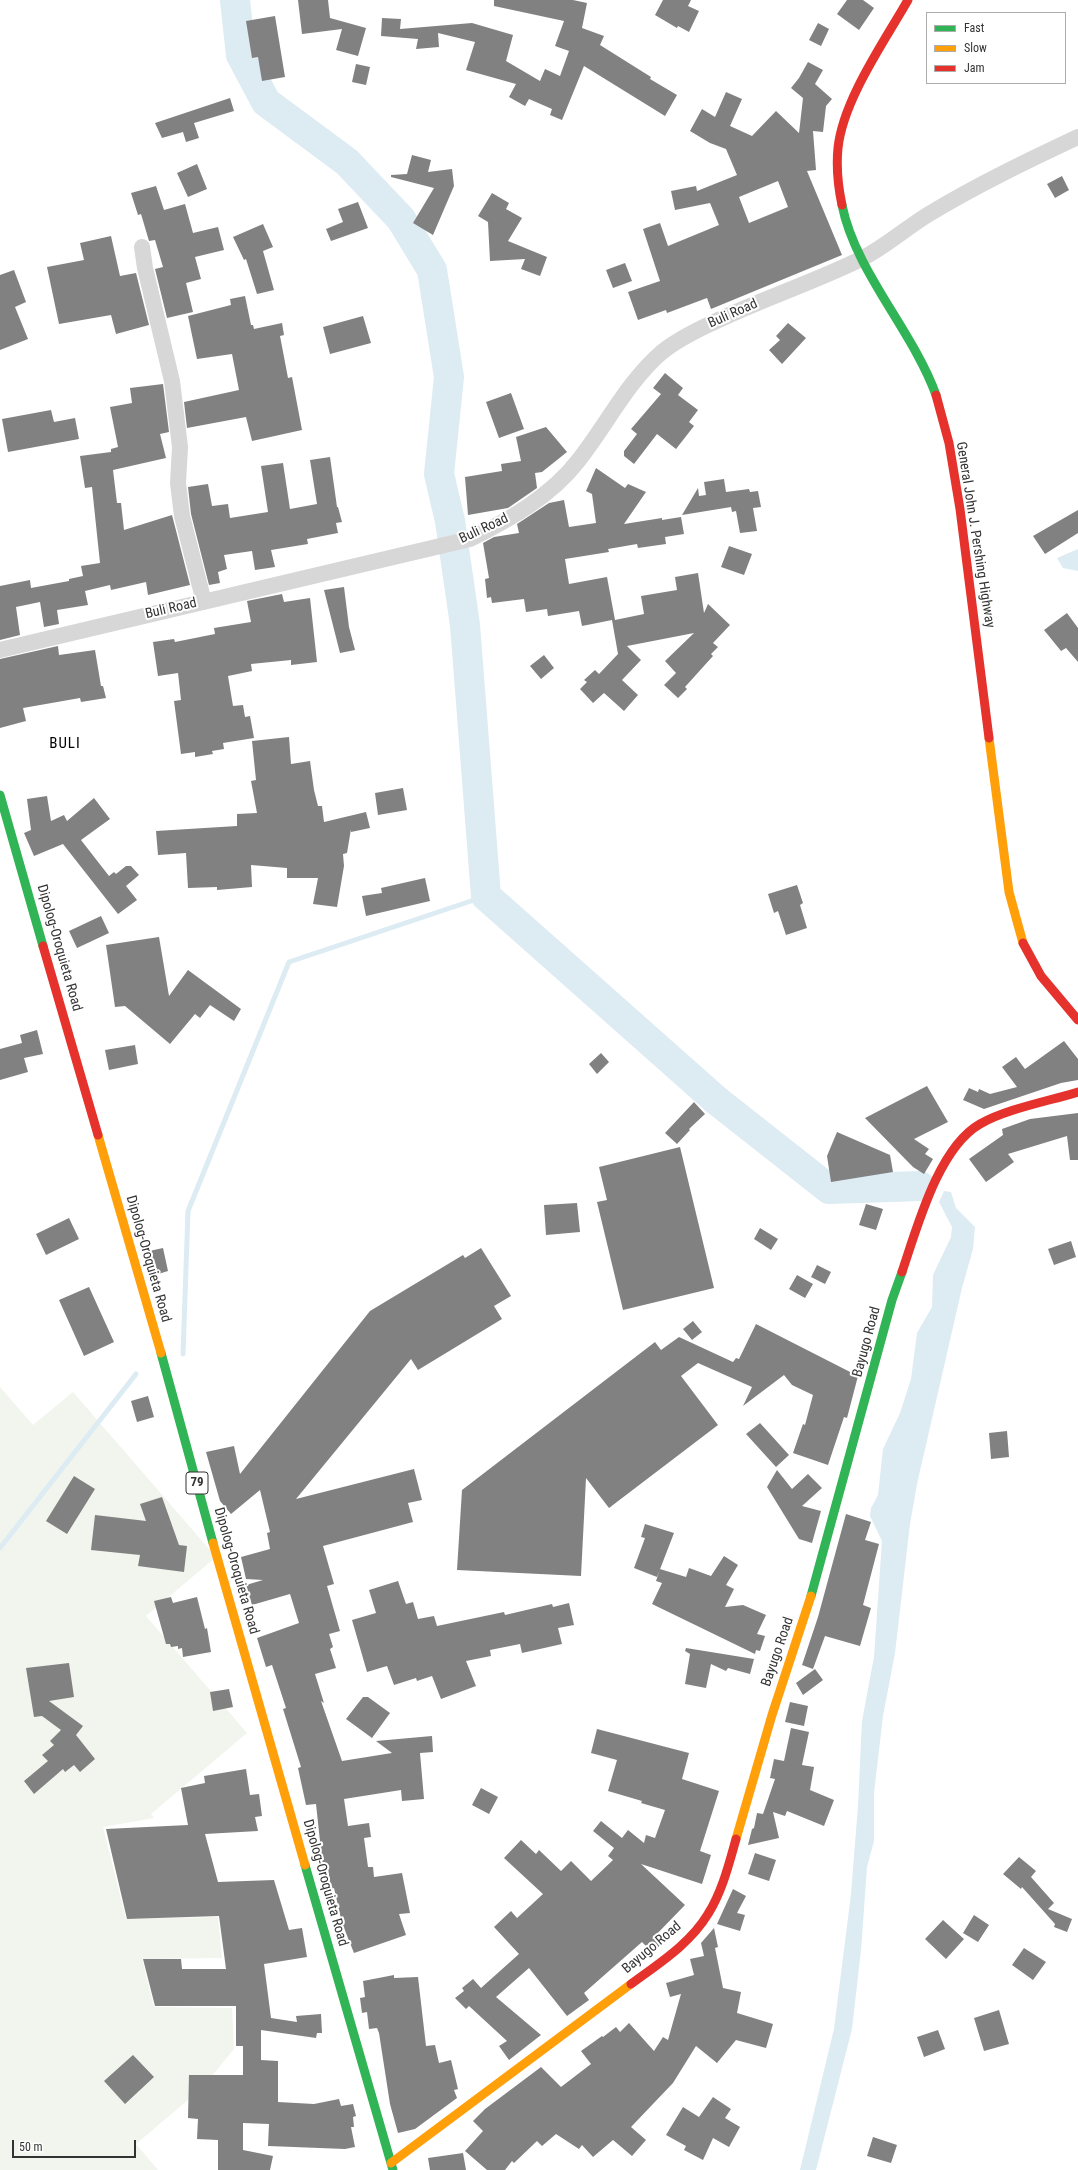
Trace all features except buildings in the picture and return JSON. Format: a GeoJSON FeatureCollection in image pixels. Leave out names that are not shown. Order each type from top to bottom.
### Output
{"type":"FeatureCollection","features":[{"type":"Feature","properties":{"kind":"main road","name":"General John J. Pershing Highway"},"geometry":{"type":"LineString","coordinates":[[908,0],[859,89],[843,125],[838,148],[836,172],[839,195],[862,258],[914,348],[930,380],[951,452],[960,509],[1009,892],[1016,925],[1025,951],[1040,976],[1078,1020]]}},
{"type":"Feature","properties":{"kind":"main road","name":"Dipolog-Oroquieta Road"},"geometry":{"type":"LineString","coordinates":[[0,795],[166,1372],[235,1624],[392,2166]]}},
{"type":"Feature","properties":{"kind":"main road","name":"Bayugo Road"},"geometry":{"type":"LineString","coordinates":[[392,2166],[670,1955],[690,1936],[708,1915],[718,1895],[730,1861],[772,1715],[806,1614],[892,1300],[928,1198],[949,1155],[962,1138],[980,1124],[1008,1113],[1078,1092]]}},
{"type":"Feature","properties":{"kind":"street","name":"Buli Road"},"geometry":{"type":"LineString","coordinates":[[0,650],[470,539],[502,523],[560,480],[578,461],[608,416],[641,374],[661,353],[681,339],[724,317],[862,258],[957,197],[1078,137]]}},
{"type":"Feature","properties":{"kind":"street"},"geometry":{"type":"LineString","coordinates":[[142,247],[145,268],[172,381],[180,440],[178,484],[182,516],[204,602]]}},
{"type":"Feature","properties":{"kind":"shaded area"},"geometry":{"type":"Polygon","coordinates":[[[1078,549],[1078,571],[1063,568],[1057,558],[1078,549]]]}},
{"type":"Feature","properties":{"kind":"shaded area"},"geometry":{"type":"Polygon","coordinates":[[[944,1191],[951,1192],[956,1208],[975,1227],[973,1249],[962,1288],[917,1484],[910,1524],[895,1653],[883,1716],[874,1793],[874,1841],[867,1867],[861,1950],[852,2029],[816,2170],[800,2170],[834,2029],[851,1894],[858,1806],[862,1721],[874,1657],[882,1541],[870,1516],[871,1508],[878,1495],[883,1449],[900,1413],[911,1379],[917,1333],[932,1307],[933,1275],[951,1237],[952,1227],[939,1202],[944,1191]]]}},
{"type":"Feature","properties":{"kind":"shaded area"},"geometry":{"type":"Polygon","coordinates":[[[0,1387],[33,1425],[73,1392],[216,1557],[146,1616],[247,1733],[151,1814],[154,1818],[103,1827],[126,1919],[218,1917],[222,1958],[142,1959],[154,2007],[232,2008],[234,2049],[202,2088],[136,2144],[158,2170],[0,2170],[0,1387]]]}},
{"type":"Feature","properties":{"kind":"waterway"},"geometry":{"type":"LineString","coordinates":[[235,0],[241,55],[266,102],[347,162],[401,219],[432,270],[449,377],[439,474],[450,521],[465,625],[486,896],[716,1100],[829,1189],[920,1186]]}},
{"type":"Feature","properties":{"kind":"waterway"},"geometry":{"type":"LineString","coordinates":[[183,1354],[188,1211],[289,962],[486,896]]}},
{"type":"Feature","properties":{"kind":"waterway"},"geometry":{"type":"LineString","coordinates":[[0,1548],[136,1374]]}},
{"type":"Feature","properties":{"kind":"traffic: fast"},"geometry":{"type":"LineString","coordinates":[[842,205],[849,229],[859,254],[926,371],[936,395]]}},
{"type":"Feature","properties":{"kind":"traffic: fast"},"geometry":{"type":"LineString","coordinates":[[0,795],[43,946]]}},
{"type":"Feature","properties":{"kind":"traffic: fast"},"geometry":{"type":"LineString","coordinates":[[811,1596],[892,1300],[902,1272]]}},
{"type":"Feature","properties":{"kind":"traffic: fast"},"geometry":{"type":"LineString","coordinates":[[161,1353],[213,1543]]}},
{"type":"Feature","properties":{"kind":"traffic: fast"},"geometry":{"type":"LineString","coordinates":[[305,1865],[393,2170]]}},
{"type":"Feature","properties":{"kind":"traffic: slow"},"geometry":{"type":"LineString","coordinates":[[989,738],[1009,892],[1023,943]]}},
{"type":"Feature","properties":{"kind":"traffic: slow"},"geometry":{"type":"LineString","coordinates":[[98,1135],[161,1353]]}},
{"type":"Feature","properties":{"kind":"traffic: slow"},"geometry":{"type":"LineString","coordinates":[[213,1543],[305,1865]]}},
{"type":"Feature","properties":{"kind":"traffic: slow"},"geometry":{"type":"LineString","coordinates":[[736,1839],[772,1715],[811,1596]]}},
{"type":"Feature","properties":{"kind":"traffic: slow"},"geometry":{"type":"LineString","coordinates":[[391,2163],[631,1984]]}},
{"type":"Feature","properties":{"kind":"traffic: jam"},"geometry":{"type":"LineString","coordinates":[[842,205],[837,170],[841,130],[856,91],[908,0]]}},
{"type":"Feature","properties":{"kind":"traffic: jam"},"geometry":{"type":"LineString","coordinates":[[936,395],[949,443],[960,509],[989,738]]}},
{"type":"Feature","properties":{"kind":"traffic: jam"},"geometry":{"type":"LineString","coordinates":[[1023,943],[1041,976],[1078,1020]]}},
{"type":"Feature","properties":{"kind":"traffic: jam"},"geometry":{"type":"LineString","coordinates":[[43,946],[98,1135]]}},
{"type":"Feature","properties":{"kind":"traffic: jam"},"geometry":{"type":"LineString","coordinates":[[902,1272],[931,1190],[952,1151],[965,1135],[980,1124],[1002,1114],[1078,1092]]}},
{"type":"Feature","properties":{"kind":"traffic: jam"},"geometry":{"type":"LineString","coordinates":[[631,1984],[673,1953],[701,1925],[713,1905],[721,1887],[736,1839]]}},
{"type":"Feature","properties":{"kind":"district","name":"BULI"},"geometry":{"type":"Point","coordinates":[65,744]}}]}
